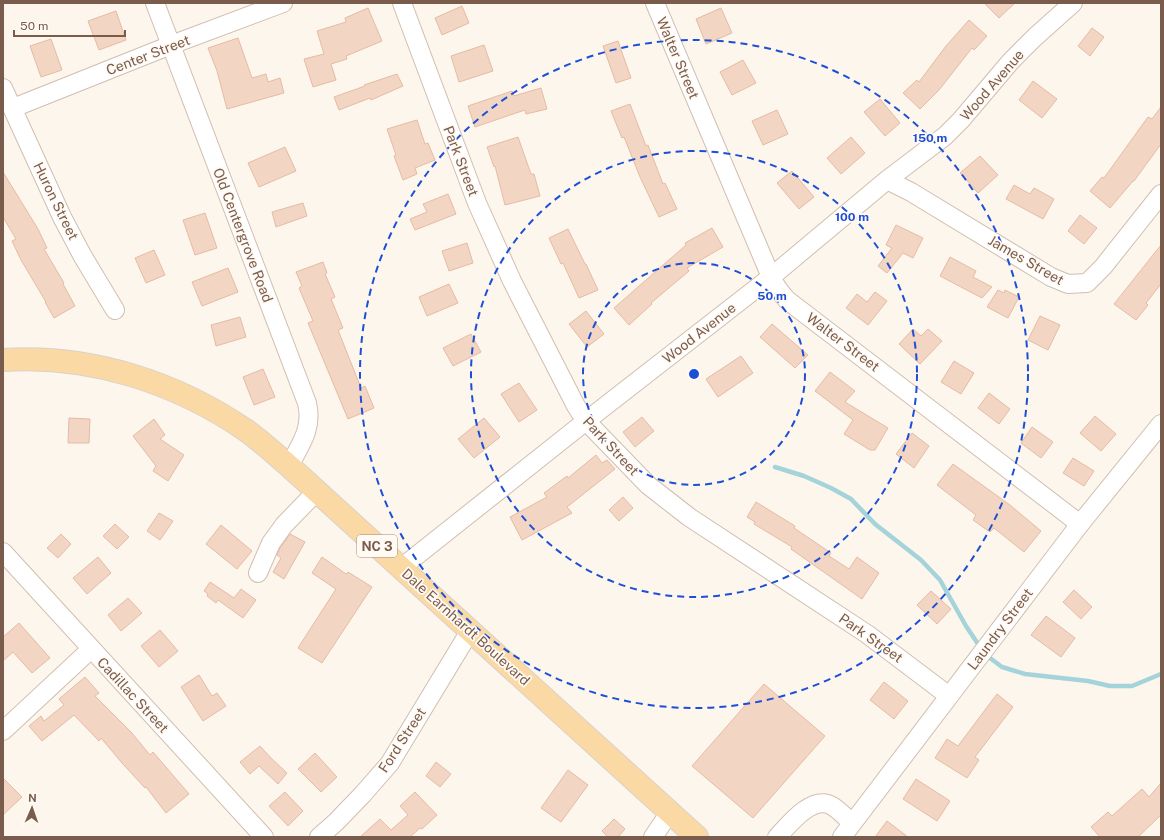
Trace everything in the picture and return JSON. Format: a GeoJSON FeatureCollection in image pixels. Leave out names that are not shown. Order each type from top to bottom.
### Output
{"type":"FeatureCollection","features":[{"type":"Feature","properties":{"kind":"main road","name":"Dale Earnhardt Boulevard"},"geometry":{"type":"LineString","coordinates":[[3,360],[56,360],[91,365],[142,378],[190,397],[248,432],[317,491],[697,837]]}},
{"type":"Feature","properties":{"kind":"street","name":"Old Centergrove Road"},"geometry":{"type":"LineString","coordinates":[[156,3],[307,403],[309,414],[306,436],[289,466]]}},
{"type":"Feature","properties":{"kind":"street","name":"Center Street"},"geometry":{"type":"LineString","coordinates":[[13,108],[283,3]]}},
{"type":"Feature","properties":{"kind":"street","name":"Park Street"},"geometry":{"type":"LineString","coordinates":[[402,3],[480,210],[512,281],[576,406],[586,421],[648,485],[689,517],[867,634],[949,696]]}},
{"type":"Feature","properties":{"kind":"street","name":"Walter Street"},"geometry":{"type":"LineString","coordinates":[[655,3],[775,286],[787,300],[1080,524]]}},
{"type":"Feature","properties":{"kind":"street","name":"Wood Avenue"},"geometry":{"type":"LineString","coordinates":[[401,568],[771,277],[887,180],[945,136],[1035,36],[1073,3]]}},
{"type":"Feature","properties":{"kind":"street","name":"Huron Street"},"geometry":{"type":"LineString","coordinates":[[3,88],[62,217],[82,256],[115,310]]}},
{"type":"Feature","properties":{"kind":"street","name":"James Street"},"geometry":{"type":"LineString","coordinates":[[887,180],[911,192],[1051,277],[1068,284],[1087,283],[1102,267],[1161,194]]}},
{"type":"Feature","properties":{"kind":"street","name":"Laundry Street"},"geometry":{"type":"LineString","coordinates":[[847,830],[1080,524],[1161,424]]}},
{"type":"Feature","properties":{"kind":"street"},"geometry":{"type":"LineString","coordinates":[[258,574],[271,543],[284,525],[317,491]]}},
{"type":"Feature","properties":{"kind":"street","name":"Cadillac Street"},"geometry":{"type":"LineString","coordinates":[[3,552],[264,837]]}},
{"type":"Feature","properties":{"kind":"street","name":"Ford Street"},"geometry":{"type":"LineString","coordinates":[[319,837],[363,794],[390,762],[470,630]]}},
{"type":"Feature","properties":{"kind":"street"},"geometry":{"type":"LineString","coordinates":[[3,731],[91,649]]}},
{"type":"Feature","properties":{"kind":"street"},"geometry":{"type":"LineString","coordinates":[[777,837],[805,810],[819,804],[827,804],[838,810],[847,830]]}},
{"type":"Feature","properties":{"kind":"street"},"geometry":{"type":"LineString","coordinates":[[653,837],[670,812]]}},
{"type":"Feature","properties":{"kind":"building"},"geometry":{"type":"Polygon","coordinates":[[[984,3],[1015,3],[999,18],[984,3]]]}},
{"type":"Feature","properties":{"kind":"building"},"geometry":{"type":"Polygon","coordinates":[[[462,6],[469,23],[442,35],[435,18],[462,6]]]}},
{"type":"Feature","properties":{"kind":"building"},"geometry":{"type":"Polygon","coordinates":[[[368,8],[382,41],[346,56],[347,59],[331,64],[336,80],[313,87],[304,59],[324,54],[317,31],[346,22],[345,18],[368,8]]]}},
{"type":"Feature","properties":{"kind":"building"},"geometry":{"type":"Polygon","coordinates":[[[721,8],[732,33],[706,44],[696,19],[721,8]]]}},
{"type":"Feature","properties":{"kind":"building"},"geometry":{"type":"Polygon","coordinates":[[[116,11],[126,40],[99,50],[88,21],[116,11]]]}},
{"type":"Feature","properties":{"kind":"building"},"geometry":{"type":"Polygon","coordinates":[[[969,20],[987,36],[974,50],[972,48],[939,90],[920,109],[903,93],[917,80],[919,82],[946,46],[969,20]]]}},
{"type":"Feature","properties":{"kind":"building"},"geometry":{"type":"Polygon","coordinates":[[[1092,28],[1104,37],[1090,56],[1078,46],[1092,28]]]}},
{"type":"Feature","properties":{"kind":"building"},"geometry":{"type":"Polygon","coordinates":[[[238,38],[252,78],[266,74],[268,82],[280,78],[284,93],[227,109],[217,71],[208,48],[238,38]]]}},
{"type":"Feature","properties":{"kind":"building"},"geometry":{"type":"Polygon","coordinates":[[[51,39],[62,70],[41,77],[30,46],[51,39]]]}},
{"type":"Feature","properties":{"kind":"building"},"geometry":{"type":"Polygon","coordinates":[[[618,41],[631,78],[616,83],[603,46],[618,41]]]}},
{"type":"Feature","properties":{"kind":"building"},"geometry":{"type":"Polygon","coordinates":[[[484,45],[493,71],[459,82],[451,56],[484,45]]]}},
{"type":"Feature","properties":{"kind":"building"},"geometry":{"type":"Polygon","coordinates":[[[743,60],[756,83],[732,95],[720,72],[743,60]]]}},
{"type":"Feature","properties":{"kind":"building"},"geometry":{"type":"Polygon","coordinates":[[[397,74],[403,86],[371,100],[370,98],[339,110],[334,97],[397,74]]]}},
{"type":"Feature","properties":{"kind":"building"},"geometry":{"type":"Polygon","coordinates":[[[1033,81],[1057,99],[1042,118],[1019,100],[1033,81]]]}},
{"type":"Feature","properties":{"kind":"building"},"geometry":{"type":"Polygon","coordinates":[[[541,88],[547,109],[526,114],[525,110],[475,127],[468,106],[512,91],[514,96],[541,88]]]}},
{"type":"Feature","properties":{"kind":"building"},"geometry":{"type":"Polygon","coordinates":[[[880,99],[900,123],[885,136],[864,112],[880,99]]]}},
{"type":"Feature","properties":{"kind":"building"},"geometry":{"type":"Polygon","coordinates":[[[630,104],[646,146],[648,145],[663,184],[665,183],[677,209],[659,217],[611,111],[630,104]]]}},
{"type":"Feature","properties":{"kind":"building"},"geometry":{"type":"Polygon","coordinates":[[[1161,107],[1161,144],[1134,181],[1110,208],[1090,191],[1102,177],[1104,178],[1148,117],[1152,119],[1161,107]]]}},
{"type":"Feature","properties":{"kind":"building"},"geometry":{"type":"Polygon","coordinates":[[[777,110],[788,134],[763,145],[752,121],[777,110]]]}},
{"type":"Feature","properties":{"kind":"building"},"geometry":{"type":"Polygon","coordinates":[[[417,120],[425,144],[428,143],[435,160],[415,168],[417,174],[403,180],[394,156],[396,155],[387,129],[417,120]]]}},
{"type":"Feature","properties":{"kind":"building"},"geometry":{"type":"Polygon","coordinates":[[[518,137],[531,174],[534,174],[540,196],[505,205],[495,166],[494,167],[487,147],[518,137]]]}},
{"type":"Feature","properties":{"kind":"building"},"geometry":{"type":"Polygon","coordinates":[[[851,137],[865,153],[841,174],[827,158],[851,137]]]}},
{"type":"Feature","properties":{"kind":"building"},"geometry":{"type":"Polygon","coordinates":[[[285,147],[296,171],[259,187],[248,163],[285,147]]]}},
{"type":"Feature","properties":{"kind":"building"},"geometry":{"type":"Polygon","coordinates":[[[980,156],[998,175],[978,193],[960,173],[980,156]]]}},
{"type":"Feature","properties":{"kind":"building"},"geometry":{"type":"Polygon","coordinates":[[[792,171],[814,197],[799,209],[777,183],[792,171]]]}},
{"type":"Feature","properties":{"kind":"building"},"geometry":{"type":"Polygon","coordinates":[[[3,172],[38,229],[47,248],[44,249],[64,283],[63,284],[75,306],[54,318],[21,260],[12,241],[16,239],[3,217],[3,172]]]}},
{"type":"Feature","properties":{"kind":"building"},"geometry":{"type":"Polygon","coordinates":[[[1014,185],[1030,194],[1034,188],[1054,199],[1043,219],[1006,199],[1014,185]]]}},
{"type":"Feature","properties":{"kind":"building"},"geometry":{"type":"Polygon","coordinates":[[[448,194],[456,214],[415,230],[410,219],[427,212],[423,204],[448,194]]]}},
{"type":"Feature","properties":{"kind":"building"},"geometry":{"type":"Polygon","coordinates":[[[303,203],[307,216],[276,227],[272,212],[303,203]]]}},
{"type":"Feature","properties":{"kind":"building"},"geometry":{"type":"Polygon","coordinates":[[[205,213],[217,248],[195,255],[183,220],[205,213]]]}},
{"type":"Feature","properties":{"kind":"building"},"geometry":{"type":"Polygon","coordinates":[[[1080,215],[1097,228],[1084,244],[1068,231],[1080,215]]]}},
{"type":"Feature","properties":{"kind":"building"},"geometry":{"type":"Polygon","coordinates":[[[896,225],[923,238],[913,258],[903,253],[887,273],[878,266],[892,248],[886,245],[896,225]]]}},
{"type":"Feature","properties":{"kind":"building"},"geometry":{"type":"Polygon","coordinates":[[[712,228],[723,247],[687,268],[689,271],[651,303],[652,304],[629,325],[614,308],[686,245],[685,243],[712,228]]]}},
{"type":"Feature","properties":{"kind":"building"},"geometry":{"type":"Polygon","coordinates":[[[568,229],[598,290],[579,298],[563,263],[561,264],[549,238],[568,229]]]}},
{"type":"Feature","properties":{"kind":"building"},"geometry":{"type":"Polygon","coordinates":[[[467,243],[473,263],[449,271],[442,251],[467,243]]]}},
{"type":"Feature","properties":{"kind":"building"},"geometry":{"type":"Polygon","coordinates":[[[1161,245],[1161,284],[1146,303],[1148,305],[1136,320],[1114,304],[1161,245]]]}},
{"type":"Feature","properties":{"kind":"building"},"geometry":{"type":"Polygon","coordinates":[[[154,250],[165,275],[146,283],[135,258],[154,250]]]}},
{"type":"Feature","properties":{"kind":"building"},"geometry":{"type":"Polygon","coordinates":[[[950,257],[976,271],[973,277],[992,287],[982,298],[940,276],[950,257]]]}},
{"type":"Feature","properties":{"kind":"building"},"geometry":{"type":"Polygon","coordinates":[[[323,262],[327,273],[325,274],[335,297],[331,299],[343,328],[338,330],[361,388],[365,386],[374,408],[348,419],[308,323],[313,321],[299,288],[302,286],[296,272],[323,262]]]}},
{"type":"Feature","properties":{"kind":"building"},"geometry":{"type":"Polygon","coordinates":[[[228,268],[238,292],[202,306],[192,282],[228,268]]]}},
{"type":"Feature","properties":{"kind":"building"},"geometry":{"type":"Polygon","coordinates":[[[449,284],[458,303],[427,316],[419,297],[449,284]]]}},
{"type":"Feature","properties":{"kind":"building"},"geometry":{"type":"Polygon","coordinates":[[[998,290],[1004,293],[1005,290],[1019,297],[1008,318],[987,307],[998,290]]]}},
{"type":"Feature","properties":{"kind":"building"},"geometry":{"type":"Polygon","coordinates":[[[875,292],[887,301],[868,325],[846,308],[857,294],[867,302],[875,292]]]}},
{"type":"Feature","properties":{"kind":"building"},"geometry":{"type":"Polygon","coordinates":[[[586,311],[604,334],[587,347],[569,324],[586,311]]]}},
{"type":"Feature","properties":{"kind":"building"},"geometry":{"type":"Polygon","coordinates":[[[1040,316],[1060,325],[1048,350],[1028,340],[1040,316]]]}},
{"type":"Feature","properties":{"kind":"building"},"geometry":{"type":"Polygon","coordinates":[[[240,317],[246,337],[216,346],[211,325],[240,317]]]}},
{"type":"Feature","properties":{"kind":"building"},"geometry":{"type":"Polygon","coordinates":[[[772,324],[808,355],[795,368],[760,337],[772,324]]]}},
{"type":"Feature","properties":{"kind":"building"},"geometry":{"type":"Polygon","coordinates":[[[913,329],[921,336],[928,329],[942,341],[920,364],[899,344],[913,329]]]}},
{"type":"Feature","properties":{"kind":"building"},"geometry":{"type":"Polygon","coordinates":[[[471,334],[481,352],[453,366],[443,348],[471,334]]]}},
{"type":"Feature","properties":{"kind":"building"},"geometry":{"type":"Polygon","coordinates":[[[741,356],[753,373],[718,397],[706,379],[741,356]]]}},
{"type":"Feature","properties":{"kind":"building"},"geometry":{"type":"Polygon","coordinates":[[[954,361],[974,373],[961,394],[941,382],[954,361]]]}},
{"type":"Feature","properties":{"kind":"building"},"geometry":{"type":"Polygon","coordinates":[[[263,369],[275,397],[254,405],[243,377],[263,369]]]}},
{"type":"Feature","properties":{"kind":"building"},"geometry":{"type":"Polygon","coordinates":[[[830,372],[855,391],[845,402],[888,428],[875,450],[870,450],[844,434],[853,420],[815,391],[830,372]]]}},
{"type":"Feature","properties":{"kind":"building"},"geometry":{"type":"Polygon","coordinates":[[[519,383],[537,410],[519,422],[501,394],[519,383]]]}},
{"type":"Feature","properties":{"kind":"building"},"geometry":{"type":"Polygon","coordinates":[[[989,393],[1010,409],[999,424],[978,408],[989,393]]]}},
{"type":"Feature","properties":{"kind":"building"},"geometry":{"type":"Polygon","coordinates":[[[1095,416],[1116,434],[1101,451],[1080,433],[1095,416]]]}},
{"type":"Feature","properties":{"kind":"building"},"geometry":{"type":"Polygon","coordinates":[[[642,417],[654,431],[635,447],[623,432],[642,417]]]}},
{"type":"Feature","properties":{"kind":"building"},"geometry":{"type":"Polygon","coordinates":[[[69,418],[90,419],[89,443],[68,443],[69,418]]]}},
{"type":"Feature","properties":{"kind":"building"},"geometry":{"type":"Polygon","coordinates":[[[484,418],[500,437],[474,458],[458,439],[484,418]]]}},
{"type":"Feature","properties":{"kind":"building"},"geometry":{"type":"Polygon","coordinates":[[[154,419],[165,435],[160,439],[184,455],[168,481],[153,471],[156,466],[133,436],[154,419]]]}},
{"type":"Feature","properties":{"kind":"building"},"geometry":{"type":"Polygon","coordinates":[[[1032,427],[1053,442],[1041,458],[1021,443],[1032,427]]]}},
{"type":"Feature","properties":{"kind":"building"},"geometry":{"type":"Polygon","coordinates":[[[912,433],[929,446],[914,468],[896,454],[912,433]]]}},
{"type":"Feature","properties":{"kind":"building"},"geometry":{"type":"Polygon","coordinates":[[[596,455],[602,463],[607,460],[615,469],[567,507],[572,513],[522,540],[510,517],[547,497],[544,493],[567,476],[568,478],[596,455]]]}},
{"type":"Feature","properties":{"kind":"building"},"geometry":{"type":"Polygon","coordinates":[[[1073,458],[1094,471],[1084,486],[1063,473],[1073,458]]]}},
{"type":"Feature","properties":{"kind":"building"},"geometry":{"type":"Polygon","coordinates":[[[953,464],[1010,505],[1041,531],[1024,552],[994,528],[990,532],[973,520],[976,515],[937,485],[953,464]]]}},
{"type":"Feature","properties":{"kind":"building"},"geometry":{"type":"Polygon","coordinates":[[[623,497],[633,508],[619,521],[609,510],[623,497]]]}},
{"type":"Feature","properties":{"kind":"building"},"geometry":{"type":"Polygon","coordinates":[[[756,502],[795,526],[794,528],[831,553],[829,556],[849,569],[857,557],[879,573],[862,599],[791,549],[792,547],[754,524],[755,522],[747,517],[756,502]]]}},
{"type":"Feature","properties":{"kind":"building"},"geometry":{"type":"Polygon","coordinates":[[[159,513],[173,521],[160,540],[147,531],[159,513]]]}},
{"type":"Feature","properties":{"kind":"building"},"geometry":{"type":"Polygon","coordinates":[[[115,524],[129,537],[117,549],[103,536],[115,524]]]}},
{"type":"Feature","properties":{"kind":"building"},"geometry":{"type":"Polygon","coordinates":[[[221,525],[252,551],[237,569],[206,544],[221,525]]]}},
{"type":"Feature","properties":{"kind":"building"},"geometry":{"type":"Polygon","coordinates":[[[61,534],[71,544],[58,558],[47,548],[61,534]]]}},
{"type":"Feature","properties":{"kind":"building"},"geometry":{"type":"Polygon","coordinates":[[[290,534],[305,542],[284,579],[273,572],[281,558],[277,555],[280,548],[290,534]]]}},
{"type":"Feature","properties":{"kind":"building"},"geometry":{"type":"Polygon","coordinates":[[[98,557],[111,573],[87,594],[73,578],[98,557]]]}},
{"type":"Feature","properties":{"kind":"building"},"geometry":{"type":"Polygon","coordinates":[[[322,557],[346,574],[348,572],[372,587],[322,663],[298,648],[336,589],[312,573],[322,557]]]}},
{"type":"Feature","properties":{"kind":"building"},"geometry":{"type":"Polygon","coordinates":[[[210,582],[234,598],[241,589],[256,600],[243,618],[218,600],[216,603],[207,596],[208,594],[204,591],[210,582]]]}},
{"type":"Feature","properties":{"kind":"building"},"geometry":{"type":"Polygon","coordinates":[[[1074,590],[1092,607],[1081,619],[1063,602],[1074,590]]]}},
{"type":"Feature","properties":{"kind":"building"},"geometry":{"type":"Polygon","coordinates":[[[931,591],[951,609],[937,624],[917,605],[931,591]]]}},
{"type":"Feature","properties":{"kind":"building"},"geometry":{"type":"Polygon","coordinates":[[[128,598],[142,613],[121,631],[108,615],[128,598]]]}},
{"type":"Feature","properties":{"kind":"building"},"geometry":{"type":"Polygon","coordinates":[[[1046,616],[1075,638],[1061,657],[1031,635],[1046,616]]]}},
{"type":"Feature","properties":{"kind":"building"},"geometry":{"type":"Polygon","coordinates":[[[19,623],[50,658],[32,673],[13,652],[3,661],[3,637],[19,623]]]}},
{"type":"Feature","properties":{"kind":"building"},"geometry":{"type":"Polygon","coordinates":[[[160,630],[178,651],[159,667],[141,646],[160,630]]]}},
{"type":"Feature","properties":{"kind":"building"},"geometry":{"type":"Polygon","coordinates":[[[199,675],[212,696],[217,693],[226,706],[203,721],[181,687],[199,675]]]}},
{"type":"Feature","properties":{"kind":"building"},"geometry":{"type":"Polygon","coordinates":[[[85,677],[99,693],[95,696],[131,732],[150,755],[153,752],[189,794],[166,813],[146,787],[145,788],[122,763],[101,738],[99,741],[74,715],[42,741],[29,726],[41,716],[44,721],[64,705],[59,699],[85,677]]]}},
{"type":"Feature","properties":{"kind":"building"},"geometry":{"type":"Polygon","coordinates":[[[884,682],[908,701],[894,719],[870,700],[884,682]]]}},
{"type":"Feature","properties":{"kind":"building"},"geometry":{"type":"Polygon","coordinates":[[[764,684],[825,736],[753,818],[692,766],[764,684]]]}},
{"type":"Feature","properties":{"kind":"building"},"geometry":{"type":"Polygon","coordinates":[[[997,694],[1013,707],[975,757],[979,760],[967,778],[935,758],[947,739],[958,746],[997,694]]]}},
{"type":"Feature","properties":{"kind":"building"},"geometry":{"type":"Polygon","coordinates":[[[260,746],[287,773],[278,784],[259,766],[250,774],[240,762],[260,746]]]}},
{"type":"Feature","properties":{"kind":"building"},"geometry":{"type":"Polygon","coordinates":[[[315,753],[337,777],[321,792],[298,769],[315,753]]]}},
{"type":"Feature","properties":{"kind":"building"},"geometry":{"type":"Polygon","coordinates":[[[436,762],[451,774],[440,787],[426,776],[436,762]]]}},
{"type":"Feature","properties":{"kind":"building"},"geometry":{"type":"Polygon","coordinates":[[[568,770],[588,785],[561,822],[541,808],[568,770]]]}},
{"type":"Feature","properties":{"kind":"building"},"geometry":{"type":"Polygon","coordinates":[[[3,778],[22,797],[3,815],[3,778]]]}},
{"type":"Feature","properties":{"kind":"building"},"geometry":{"type":"Polygon","coordinates":[[[916,779],[950,801],[937,821],[903,799],[916,779]]]}},
{"type":"Feature","properties":{"kind":"building"},"geometry":{"type":"Polygon","coordinates":[[[1161,783],[1161,815],[1138,837],[1100,837],[1091,827],[1108,812],[1112,816],[1142,789],[1149,797],[1161,783]]]}},
{"type":"Feature","properties":{"kind":"building"},"geometry":{"type":"Polygon","coordinates":[[[285,792],[303,811],[288,826],[269,806],[285,792]]]}},
{"type":"Feature","properties":{"kind":"building"},"geometry":{"type":"Polygon","coordinates":[[[415,792],[437,815],[422,829],[420,828],[410,837],[360,837],[380,819],[391,830],[408,815],[400,806],[415,792]]]}},
{"type":"Feature","properties":{"kind":"building"},"geometry":{"type":"Polygon","coordinates":[[[614,819],[625,829],[618,837],[608,837],[602,831],[614,819]]]}},
{"type":"Feature","properties":{"kind":"building"},"geometry":{"type":"Polygon","coordinates":[[[887,821],[908,837],[875,837],[887,821]]]}},
{"type":"Feature","properties":{"kind":"waterway"},"geometry":{"type":"LineString","coordinates":[[775,467],[804,476],[851,499],[875,524],[921,560],[940,580],[966,626],[980,647]]}},
{"type":"Feature","properties":{"kind":"waterway"},"geometry":{"type":"LineString","coordinates":[[986,655],[1002,667],[1025,674],[1088,681],[1110,686],[1132,686],[1161,674]]}}]}
